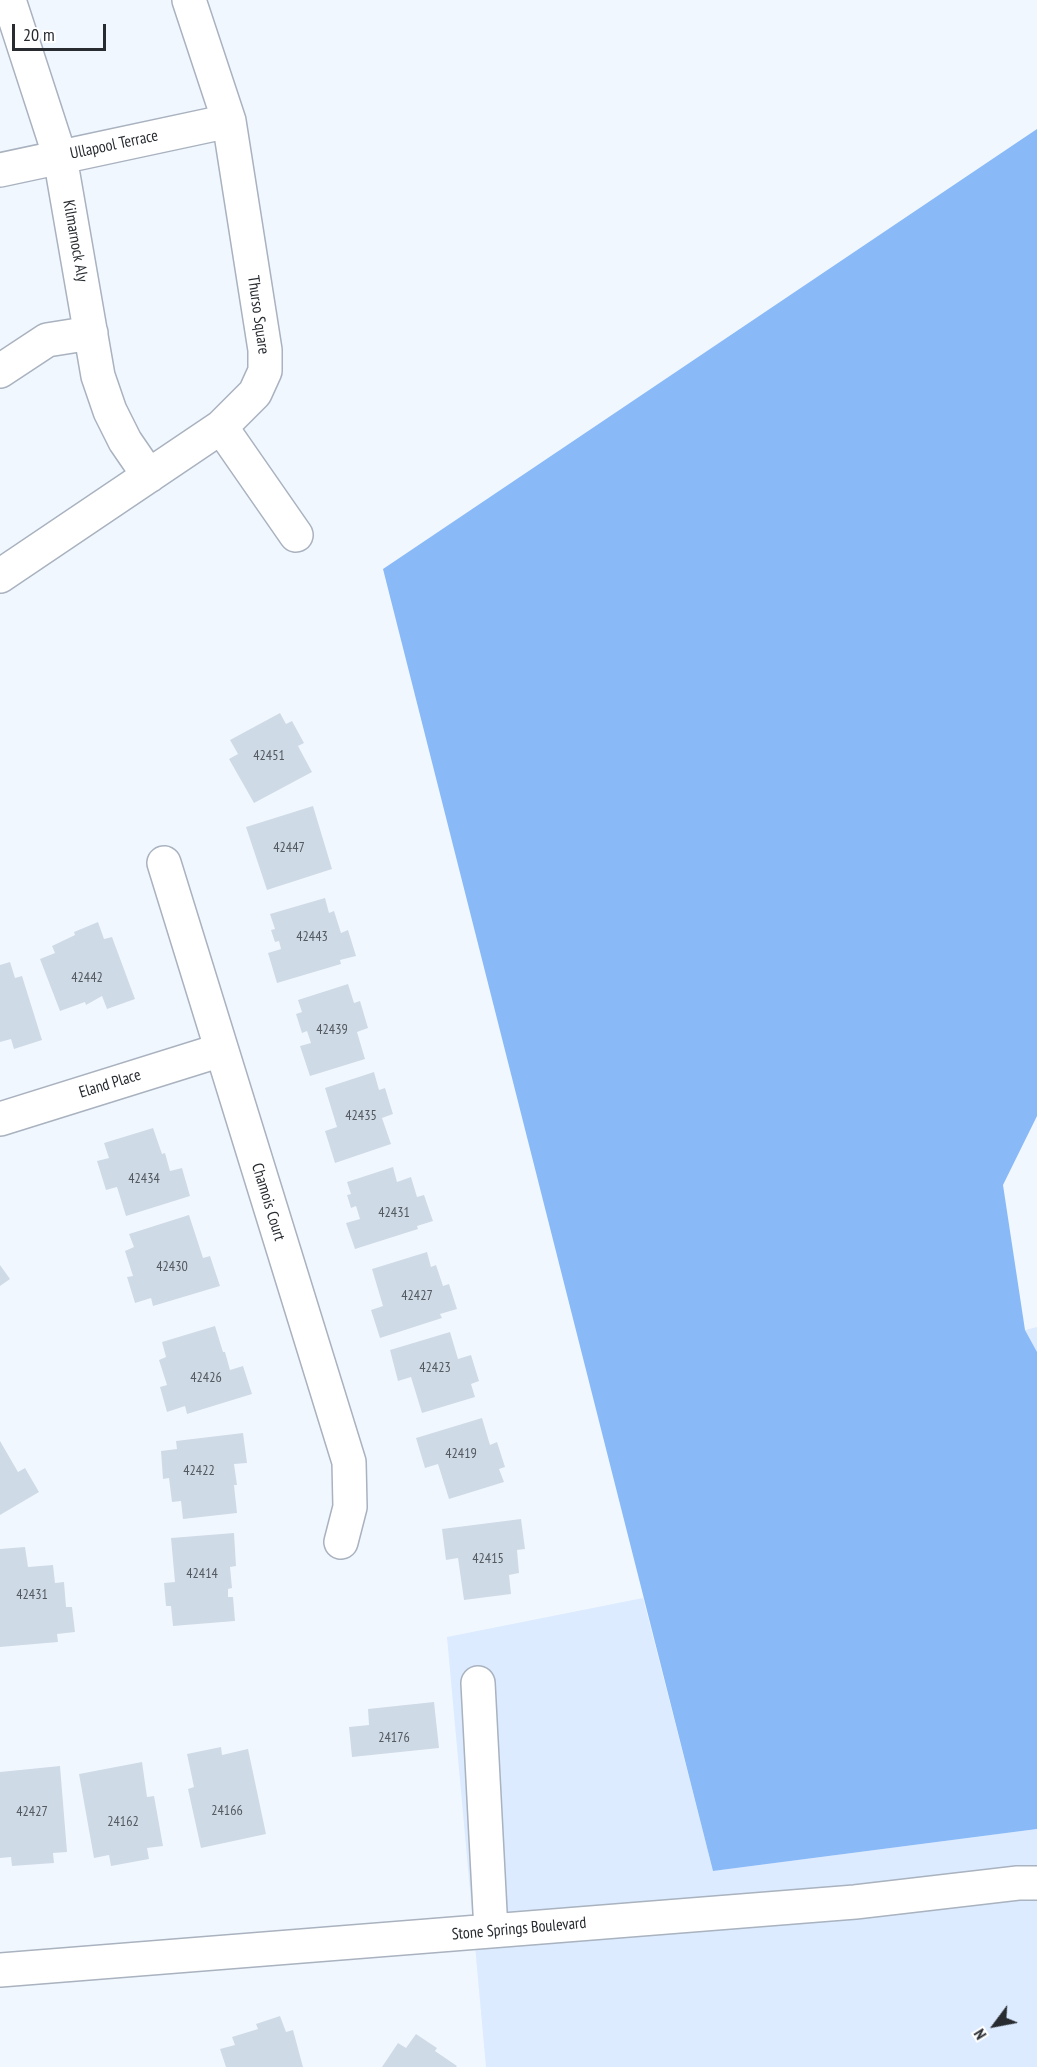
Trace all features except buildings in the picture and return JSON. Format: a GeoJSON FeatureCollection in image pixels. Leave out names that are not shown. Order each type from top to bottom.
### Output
{"type":"FeatureCollection","features":[{"type":"Feature","properties":{"kind":"street","name":"Kilmarnock Aly"},"geometry":{"type":"LineString","coordinates":[[9,0],[60,157],[98,376],[110,411],[125,441],[149,476]]}},
{"type":"Feature","properties":{"kind":"street","name":"Thurso Square"},"geometry":{"type":"LineString","coordinates":[[0,576],[221,427],[255,393],[265,370],[265,350],[229,121],[189,0]]}},
{"type":"Feature","properties":{"kind":"street","name":"Ullapool Terrace"},"geometry":{"type":"LineString","coordinates":[[0,170],[229,121]]}},
{"type":"Feature","properties":{"kind":"street"},"geometry":{"type":"LineString","coordinates":[[0,371],[47,340],[91,333]]}},
{"type":"Feature","properties":{"kind":"street"},"geometry":{"type":"LineString","coordinates":[[221,427],[296,536]]}},
{"type":"Feature","properties":{"kind":"street","name":"Chamois Court"},"geometry":{"type":"LineString","coordinates":[[164,864],[349,1462],[350,1507],[341,1542]]}},
{"type":"Feature","properties":{"kind":"street","name":"Eland Place"},"geometry":{"type":"LineString","coordinates":[[0,1119],[221,1050]]}},
{"type":"Feature","properties":{"kind":"street"},"geometry":{"type":"LineString","coordinates":[[478,1683],[491,1931]]}},
{"type":"Feature","properties":{"kind":"street","name":"Stone Springs Boulevard"},"geometry":{"type":"LineString","coordinates":[[0,1970],[855,1902],[1018,1883],[1037,1883]]}},
{"type":"Feature","properties":{"kind":"shaded area"},"geometry":{"type":"Polygon","coordinates":[[[1037,129],[1037,1116],[1003,1185],[1025,1330],[1037,1352],[1037,1829],[713,1871],[383,569],[1037,129]]]}},
{"type":"Feature","properties":{"kind":"shaded area"},"geometry":{"type":"Polygon","coordinates":[[[1037,1327],[1037,1352],[1025,1330],[1037,1327]]]}},
{"type":"Feature","properties":{"kind":"shaded area"},"geometry":{"type":"Polygon","coordinates":[[[643,1598],[713,1871],[1037,1829],[1037,2067],[486,2067],[447,1637],[643,1598]]]}}]}
